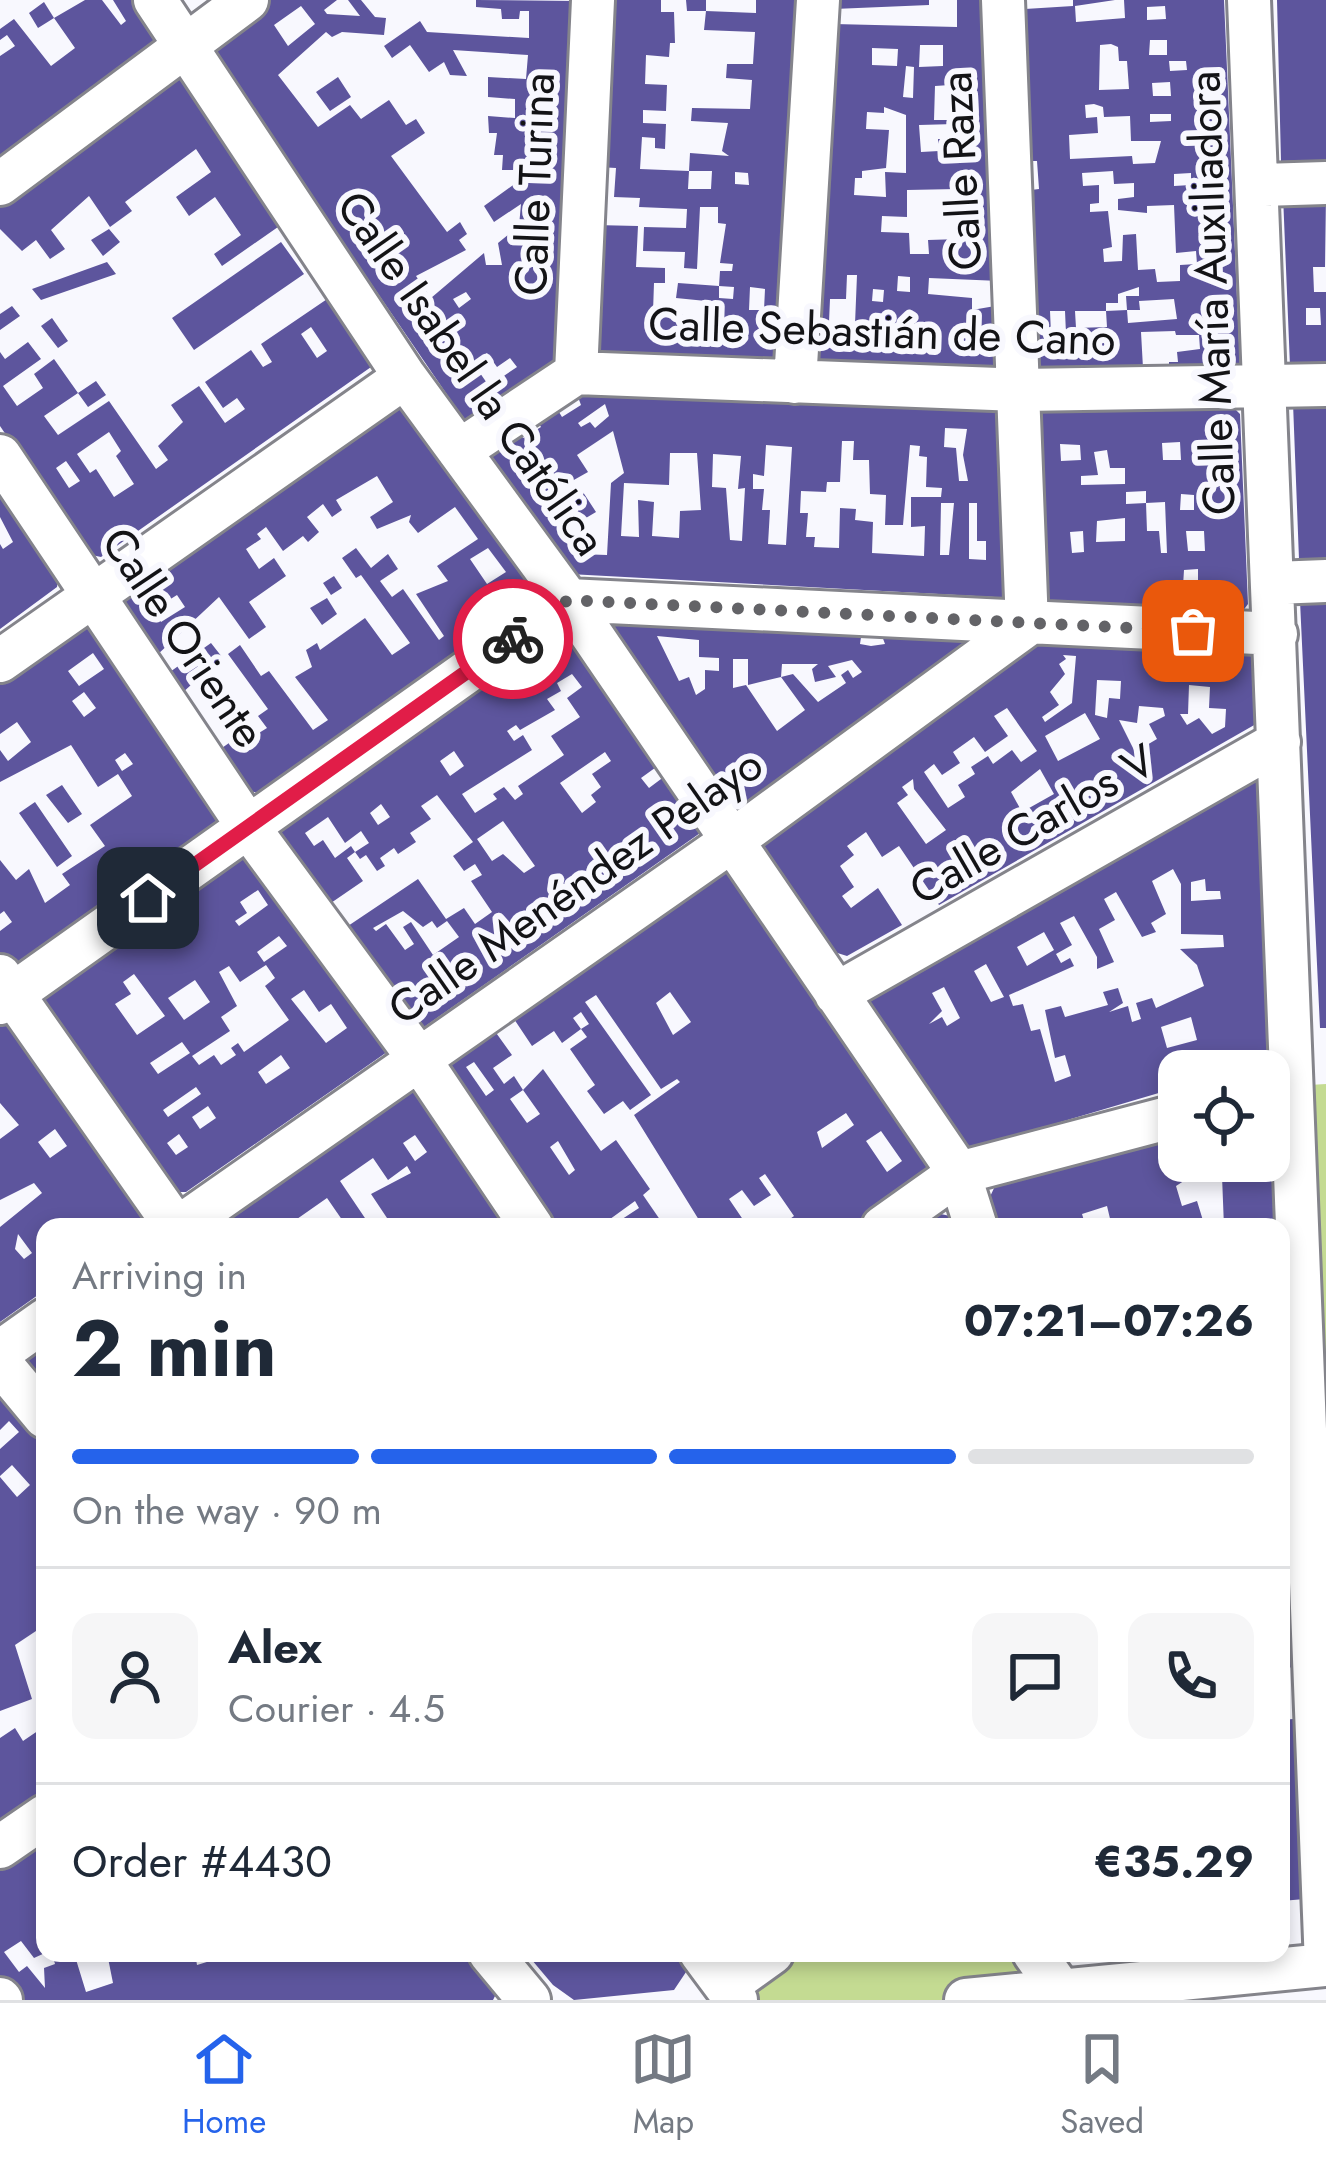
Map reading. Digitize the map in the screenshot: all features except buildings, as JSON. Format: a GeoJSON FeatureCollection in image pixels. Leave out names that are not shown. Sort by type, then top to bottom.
{"type":"FeatureCollection","features":[{"type":"Feature","properties":{"kind":"street","name":"Calle Isabel la Católica"},"geometry":{"type":"LineString","coordinates":[[155,0],[405,377],[568,600],[959,1173],[973,1218]]}},
{"type":"Feature","properties":{"kind":"street"},"geometry":{"type":"LineString","coordinates":[[0,184],[247,0]]}},
{"type":"Feature","properties":{"kind":"street","name":"Calle Turina"},"geometry":{"type":"LineString","coordinates":[[576,373],[592,0]]}},
{"type":"Feature","properties":{"kind":"street"},"geometry":{"type":"LineString","coordinates":[[795,382],[818,0]]}},
{"type":"Feature","properties":{"kind":"street","name":"Calle Raza"},"geometry":{"type":"LineString","coordinates":[[1004,0],[1028,625]]}},
{"type":"Feature","properties":{"kind":"street","name":"Calle María Auxiliadora"},"geometry":{"type":"LineString","coordinates":[[1249,0],[1296,1087],[1298,1692],[1326,1965]]}},
{"type":"Feature","properties":{"kind":"street"},"geometry":{"type":"LineString","coordinates":[[1258,185],[1326,183]]}},
{"type":"Feature","properties":{"kind":"street"},"geometry":{"type":"LineString","coordinates":[[459,451],[576,373]]}},
{"type":"Feature","properties":{"kind":"street","name":"Calle Sebastián de Cano"},"geometry":{"type":"LineString","coordinates":[[576,373],[1021,390],[1326,385]]}},
{"type":"Feature","properties":{"kind":"street"},"geometry":{"type":"LineString","coordinates":[[0,661],[405,377]]}},
{"type":"Feature","properties":{"kind":"street","name":"Calle Oriente"},"geometry":{"type":"LineString","coordinates":[[0,456],[249,828],[419,1059],[526,1218]]}},
{"type":"Feature","properties":{"kind":"street"},"geometry":{"type":"LineString","coordinates":[[1274,583],[1326,580]]}},
{"type":"Feature","properties":{"kind":"street"},"geometry":{"type":"LineString","coordinates":[[170,1218],[4,991],[249,828],[568,600],[1276,634]]}},
{"type":"Feature","properties":{"kind":"street","name":"Calle Menéndez Pelayo"},"geometry":{"type":"LineString","coordinates":[[190,1218],[733,840],[1028,625]]}},
{"type":"Feature","properties":{"kind":"street","name":"Calle Carlos V"},"geometry":{"type":"LineString","coordinates":[[836,994],[1279,742]]}},
{"type":"Feature","properties":{"kind":"street"},"geometry":{"type":"LineString","coordinates":[[896,1218],[959,1173],[1158,1121]]}},
{"type":"Feature","properties":{"kind":"street"},"geometry":{"type":"LineString","coordinates":[[0,1352],[36,1326]]}},
{"type":"Feature","properties":{"kind":"street"},"geometry":{"type":"LineString","coordinates":[[0,1363],[36,1406]]}},
{"type":"Feature","properties":{"kind":"street"},"geometry":{"type":"LineString","coordinates":[[0,1847],[36,1822]]}},
{"type":"Feature","properties":{"kind":"street"},"geometry":{"type":"LineString","coordinates":[[498,1962],[530,2000]]}},
{"type":"Feature","properties":{"kind":"street"},"geometry":{"type":"LineString","coordinates":[[720,1978],[753,1962]]}},
{"type":"Feature","properties":{"kind":"street"},"geometry":{"type":"LineString","coordinates":[[1041,1962],[1061,1990]]}},
{"type":"Feature","properties":{"kind":"street"},"geometry":{"type":"LineString","coordinates":[[966,2000],[1061,1990],[1226,1987],[1326,1965]]}},
{"type":"Feature","properties":{"kind":"green space"},"geometry":{"type":"Polygon","coordinates":[[[1326,1084],[1326,1965],[1292,1086],[1326,1084]]]}},
{"type":"Feature","properties":{"kind":"green space"},"geometry":{"type":"Polygon","coordinates":[[[765,1962],[1040,1962],[1061,1991],[966,2000],[736,2000],[765,1962]]]}},
{"type":"Feature","properties":{"kind":"way so far"},"geometry":{"type":"LineString","coordinates":[[513,639],[568,600],[1193,631]]}},
{"type":"Feature","properties":{"kind":"route"},"geometry":{"type":"LineString","coordinates":[[148,898],[513,639]]}}]}
